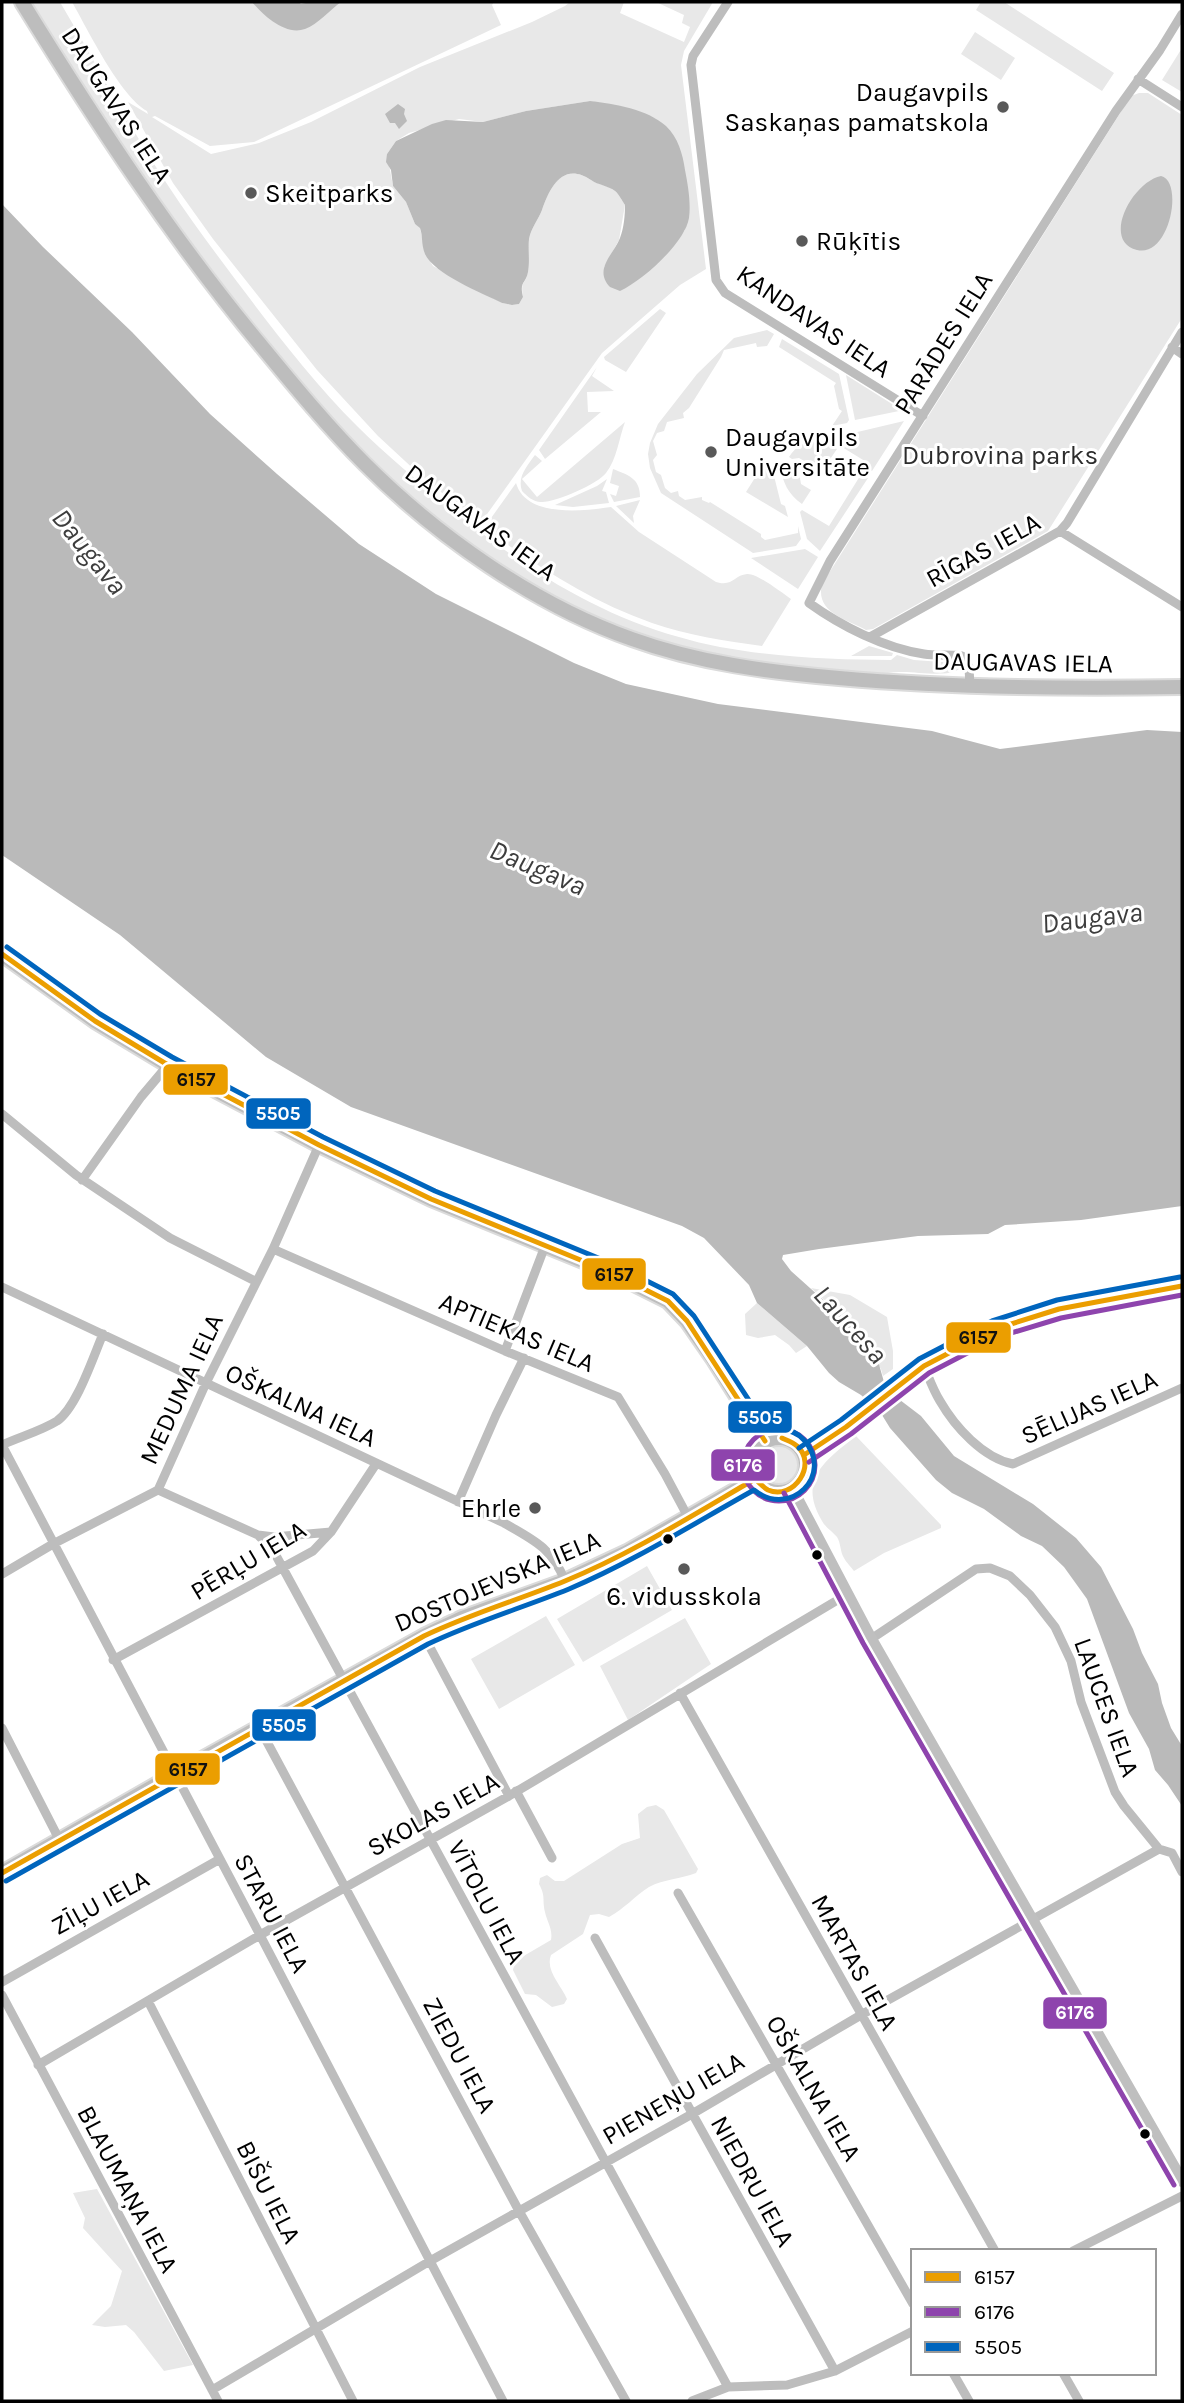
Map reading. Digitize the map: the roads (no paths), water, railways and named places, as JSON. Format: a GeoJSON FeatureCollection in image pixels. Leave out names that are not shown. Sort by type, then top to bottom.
{"type":"FeatureCollection","features":[{"type":"Feature","properties":{"kind":"main road","name":"DAUGAVAS IELA"},"geometry":{"type":"LineString","coordinates":[[22,2],[141,189],[239,319],[321,416],[366,465],[405,501],[512,580],[556,606],[633,640],[690,656],[796,674],[970,687],[1182,687]]}},
{"type":"Feature","properties":{"kind":"main road"},"geometry":{"type":"LineString","coordinates":[[2,954],[95,1021],[168,1065],[319,1145],[431,1199],[638,1284],[668,1301],[687,1321],[765,1441]]}},
{"type":"Feature","properties":{"kind":"main road"},"geometry":{"type":"LineString","coordinates":[[804,1455],[924,1366],[961,1345],[1018,1321],[1059,1309],[1182,1286]]}},
{"type":"Feature","properties":{"kind":"main road"},"geometry":{"type":"LineString","coordinates":[[774,1438],[792,1441],[804,1455],[806,1471],[792,1489],[784,1492],[768,1490],[755,1479],[752,1471],[753,1454],[765,1441],[774,1438]]}},
{"type":"Feature","properties":{"kind":"main road","name":"DOSTOJEVSKA IELA"},"geometry":{"type":"LineString","coordinates":[[2,1873],[175,1773],[424,1636],[462,1618],[565,1581],[627,1552],[755,1479]]}},
{"type":"Feature","properties":{"kind":"street","name":"KANDAVAS IELA"},"geometry":{"type":"LineString","coordinates":[[728,2],[693,56],[690,72],[716,280],[725,293],[923,416]]}},
{"type":"Feature","properties":{"kind":"street","name":"PARĀDES IELA"},"geometry":{"type":"LineString","coordinates":[[970,687],[969,667],[962,656],[925,655],[908,651],[870,637],[809,603],[830,561],[1182,13]]}},
{"type":"Feature","properties":{"kind":"street"},"geometry":{"type":"LineString","coordinates":[[1138,79],[1182,107]]}},
{"type":"Feature","properties":{"kind":"street","name":"RĪGAS IELA"},"geometry":{"type":"LineString","coordinates":[[870,637],[1060,531],[1068,523],[1182,332]]}},
{"type":"Feature","properties":{"kind":"street"},"geometry":{"type":"LineString","coordinates":[[1172,347],[1182,354]]}},
{"type":"Feature","properties":{"kind":"street"},"geometry":{"type":"LineString","coordinates":[[1060,531],[1182,607]]}},
{"type":"Feature","properties":{"kind":"street"},"geometry":{"type":"LineString","coordinates":[[82,1180],[141,1097],[168,1065]]}},
{"type":"Feature","properties":{"kind":"street"},"geometry":{"type":"LineString","coordinates":[[2,1114],[82,1180],[170,1238],[255,1281]]}},
{"type":"Feature","properties":{"kind":"street","name":"MEDUMA IELA"},"geometry":{"type":"LineString","coordinates":[[2,1574],[53,1544],[159,1490],[205,1383],[272,1249],[319,1145]]}},
{"type":"Feature","properties":{"kind":"street"},"geometry":{"type":"LineString","coordinates":[[505,1352],[545,1245]]}},
{"type":"Feature","properties":{"kind":"street","name":"APTIEKAS IELA"},"geometry":{"type":"LineString","coordinates":[[272,1249],[505,1352],[618,1396],[688,1517]]}},
{"type":"Feature","properties":{"kind":"street","name":"OŠKALNA IELA"},"geometry":{"type":"LineString","coordinates":[[2,1287],[533,1539],[553,1556],[565,1581]]}},
{"type":"Feature","properties":{"kind":"street"},"geometry":{"type":"LineString","coordinates":[[2,1445],[58,1420],[73,1400],[103,1334]]}},
{"type":"Feature","properties":{"kind":"street"},"geometry":{"type":"LineString","coordinates":[[458,1502],[524,1358]]}},
{"type":"Feature","properties":{"kind":"street","name":"SĒLIJAS IELA"},"geometry":{"type":"LineString","coordinates":[[924,1366],[939,1400],[960,1427],[993,1457],[1013,1464],[1182,1388]]}},
{"type":"Feature","properties":{"kind":"street","name":"STARU IELA"},"geometry":{"type":"LineString","coordinates":[[2,1445],[503,2401]]}},
{"type":"Feature","properties":{"kind":"street","name":"PĒRĻU IELA"},"geometry":{"type":"LineString","coordinates":[[113,1660],[313,1551],[331,1532],[376,1464]]}},
{"type":"Feature","properties":{"kind":"street"},"geometry":{"type":"LineString","coordinates":[[792,1489],[846,1595],[1182,2180]]}},
{"type":"Feature","properties":{"kind":"street","name":"VĪTOLU IELA"},"geometry":{"type":"LineString","coordinates":[[159,1490],[258,1535],[273,1550],[603,2162],[728,2387]]}},
{"type":"Feature","properties":{"kind":"street"},"geometry":{"type":"LineString","coordinates":[[258,1535],[274,1538],[331,1532]]}},
{"type":"Feature","properties":{"kind":"street","name":"LAUCES IELA"},"geometry":{"type":"LineString","coordinates":[[871,1639],[976,1569],[984,1567],[1010,1576],[1030,1595],[1055,1627],[1071,1661],[1081,1702],[1115,1792],[1159,1849],[1172,1853],[1182,1872]]}},
{"type":"Feature","properties":{"kind":"street","name":"SKOLAS IELA"},"geometry":{"type":"LineString","coordinates":[[38,2065],[260,1935],[512,1793],[846,1595]]}},
{"type":"Feature","properties":{"kind":"street"},"geometry":{"type":"LineString","coordinates":[[424,1636],[512,1793],[552,1858]]}},
{"type":"Feature","properties":{"kind":"street","name":"MARTAS IELA"},"geometry":{"type":"LineString","coordinates":[[680,1693],[994,2249]]}},
{"type":"Feature","properties":{"kind":"street","name":"ZIEDU IELA"},"geometry":{"type":"LineString","coordinates":[[259,1727],[519,2211],[626,2401]]}},
{"type":"Feature","properties":{"kind":"street"},"geometry":{"type":"LineString","coordinates":[[2,1728],[60,1841]]}},
{"type":"Feature","properties":{"kind":"street","name":"PIENEŅU IELA"},"geometry":{"type":"LineString","coordinates":[[212,2390],[430,2261],[692,2114],[776,2063],[1159,1849]]}},
{"type":"Feature","properties":{"kind":"street","name":"ZĪĻU IELA"},"geometry":{"type":"LineString","coordinates":[[2,1982],[220,1859]]}},
{"type":"Feature","properties":{"kind":"street","name":"OŠKALNA IELA"},"geometry":{"type":"LineString","coordinates":[[678,1893],[911,2300]]}},
{"type":"Feature","properties":{"kind":"street","name":"NIEDRU IELA"},"geometry":{"type":"LineString","coordinates":[[595,1938],[835,2371]]}},
{"type":"Feature","properties":{"kind":"street","name":"BLAUMAŅA IELA"},"geometry":{"type":"LineString","coordinates":[[2,1995],[218,2401]]}},
{"type":"Feature","properties":{"kind":"street","name":"BIŠU IELA"},"geometry":{"type":"LineString","coordinates":[[148,2001],[353,2401]]}},
{"type":"Feature","properties":{"kind":"street"},"geometry":{"type":"LineString","coordinates":[[1077,2249],[1182,2196]]}},
{"type":"Feature","properties":{"kind":"street"},"geometry":{"type":"LineString","coordinates":[[692,2401],[728,2387],[787,2385],[835,2371],[911,2332]]}},
{"type":"Feature","properties":{"kind":"street"},"geometry":{"type":"LineString","coordinates":[[954,2375],[969,2401]]}},
{"type":"Feature","properties":{"kind":"street"},"geometry":{"type":"LineString","coordinates":[[1064,2375],[1079,2401]]}},
{"type":"Feature","properties":{"kind":"water"},"geometry":{"type":"Polygon","coordinates":[[[252,2],[341,2],[305,29],[290,30],[275,23],[252,2]]]}},
{"type":"Feature","properties":{"kind":"water"},"geometry":{"type":"Polygon","coordinates":[[[590,101],[650,115],[666,126],[677,141],[687,182],[689,218],[680,239],[671,249],[629,286],[620,291],[610,287],[605,280],[604,268],[621,234],[625,205],[613,189],[573,173],[565,175],[554,185],[531,231],[528,272],[522,285],[523,297],[519,304],[502,303],[438,269],[425,254],[420,228],[415,224],[406,202],[393,186],[391,170],[386,162],[387,154],[396,141],[446,120],[483,122],[526,111],[590,101]]]}},
{"type":"Feature","properties":{"kind":"water"},"geometry":{"type":"Polygon","coordinates":[[[398,104],[405,109],[407,121],[399,129],[395,123],[390,123],[385,114],[398,104]]]}},
{"type":"Feature","properties":{"kind":"water"},"geometry":{"type":"Polygon","coordinates":[[[1161,176],[1168,181],[1172,191],[1170,218],[1158,243],[1148,249],[1137,250],[1127,244],[1121,235],[1121,224],[1131,200],[1140,189],[1161,176]]]}},
{"type":"Feature","properties":{"kind":"water","name":"Daugava"},"geometry":{"type":"Polygon","coordinates":[[[2,204],[132,332],[210,414],[359,544],[436,594],[574,663],[626,684],[718,704],[932,731],[1000,749],[1147,730],[1182,732],[1182,1206],[1081,1220],[1005,1225],[988,1234],[918,1236],[819,1249],[783,1255],[782,1259],[791,1271],[858,1331],[878,1361],[884,1382],[900,1400],[921,1416],[954,1456],[1033,1504],[1076,1538],[1101,1567],[1158,1684],[1171,1728],[1182,1746],[1182,1806],[1155,1770],[1149,1749],[1129,1713],[1087,1599],[1064,1567],[1042,1546],[1021,1536],[984,1509],[952,1493],[936,1480],[890,1428],[882,1415],[861,1395],[839,1382],[807,1346],[757,1303],[749,1285],[704,1238],[682,1226],[351,1107],[266,1057],[120,935],[2,855],[2,204]]]}},
{"type":"Feature","properties":{"kind":"place","name":"Daugavpils Saskaņas pamatskola"},"geometry":{"type":"Point","coordinates":[1003,107]}},
{"type":"Feature","properties":{"kind":"place","name":"Skeitparks"},"geometry":{"type":"Point","coordinates":[251,193]}},
{"type":"Feature","properties":{"kind":"place","name":"Rūķītis"},"geometry":{"type":"Point","coordinates":[802,241]}},
{"type":"Feature","properties":{"kind":"place","name":"Daugavpils Universitāte"},"geometry":{"type":"Point","coordinates":[711,452]}},
{"type":"Feature","properties":{"kind":"place","name":"Ehrle"},"geometry":{"type":"Point","coordinates":[535,1508]}},
{"type":"Feature","properties":{"kind":"place","name":"6. vidusskola"},"geometry":{"type":"Point","coordinates":[684,1569]}},
{"type":"Feature","properties":{"kind":"park label","name":"Dubrovina parks"},"geometry":{"type":"Point","coordinates":[1000,455]}},
{"type":"Feature","properties":{"kind":"water label","name":"Laucesa"},"geometry":{"type":"Point","coordinates":[851,1324]}}]}
